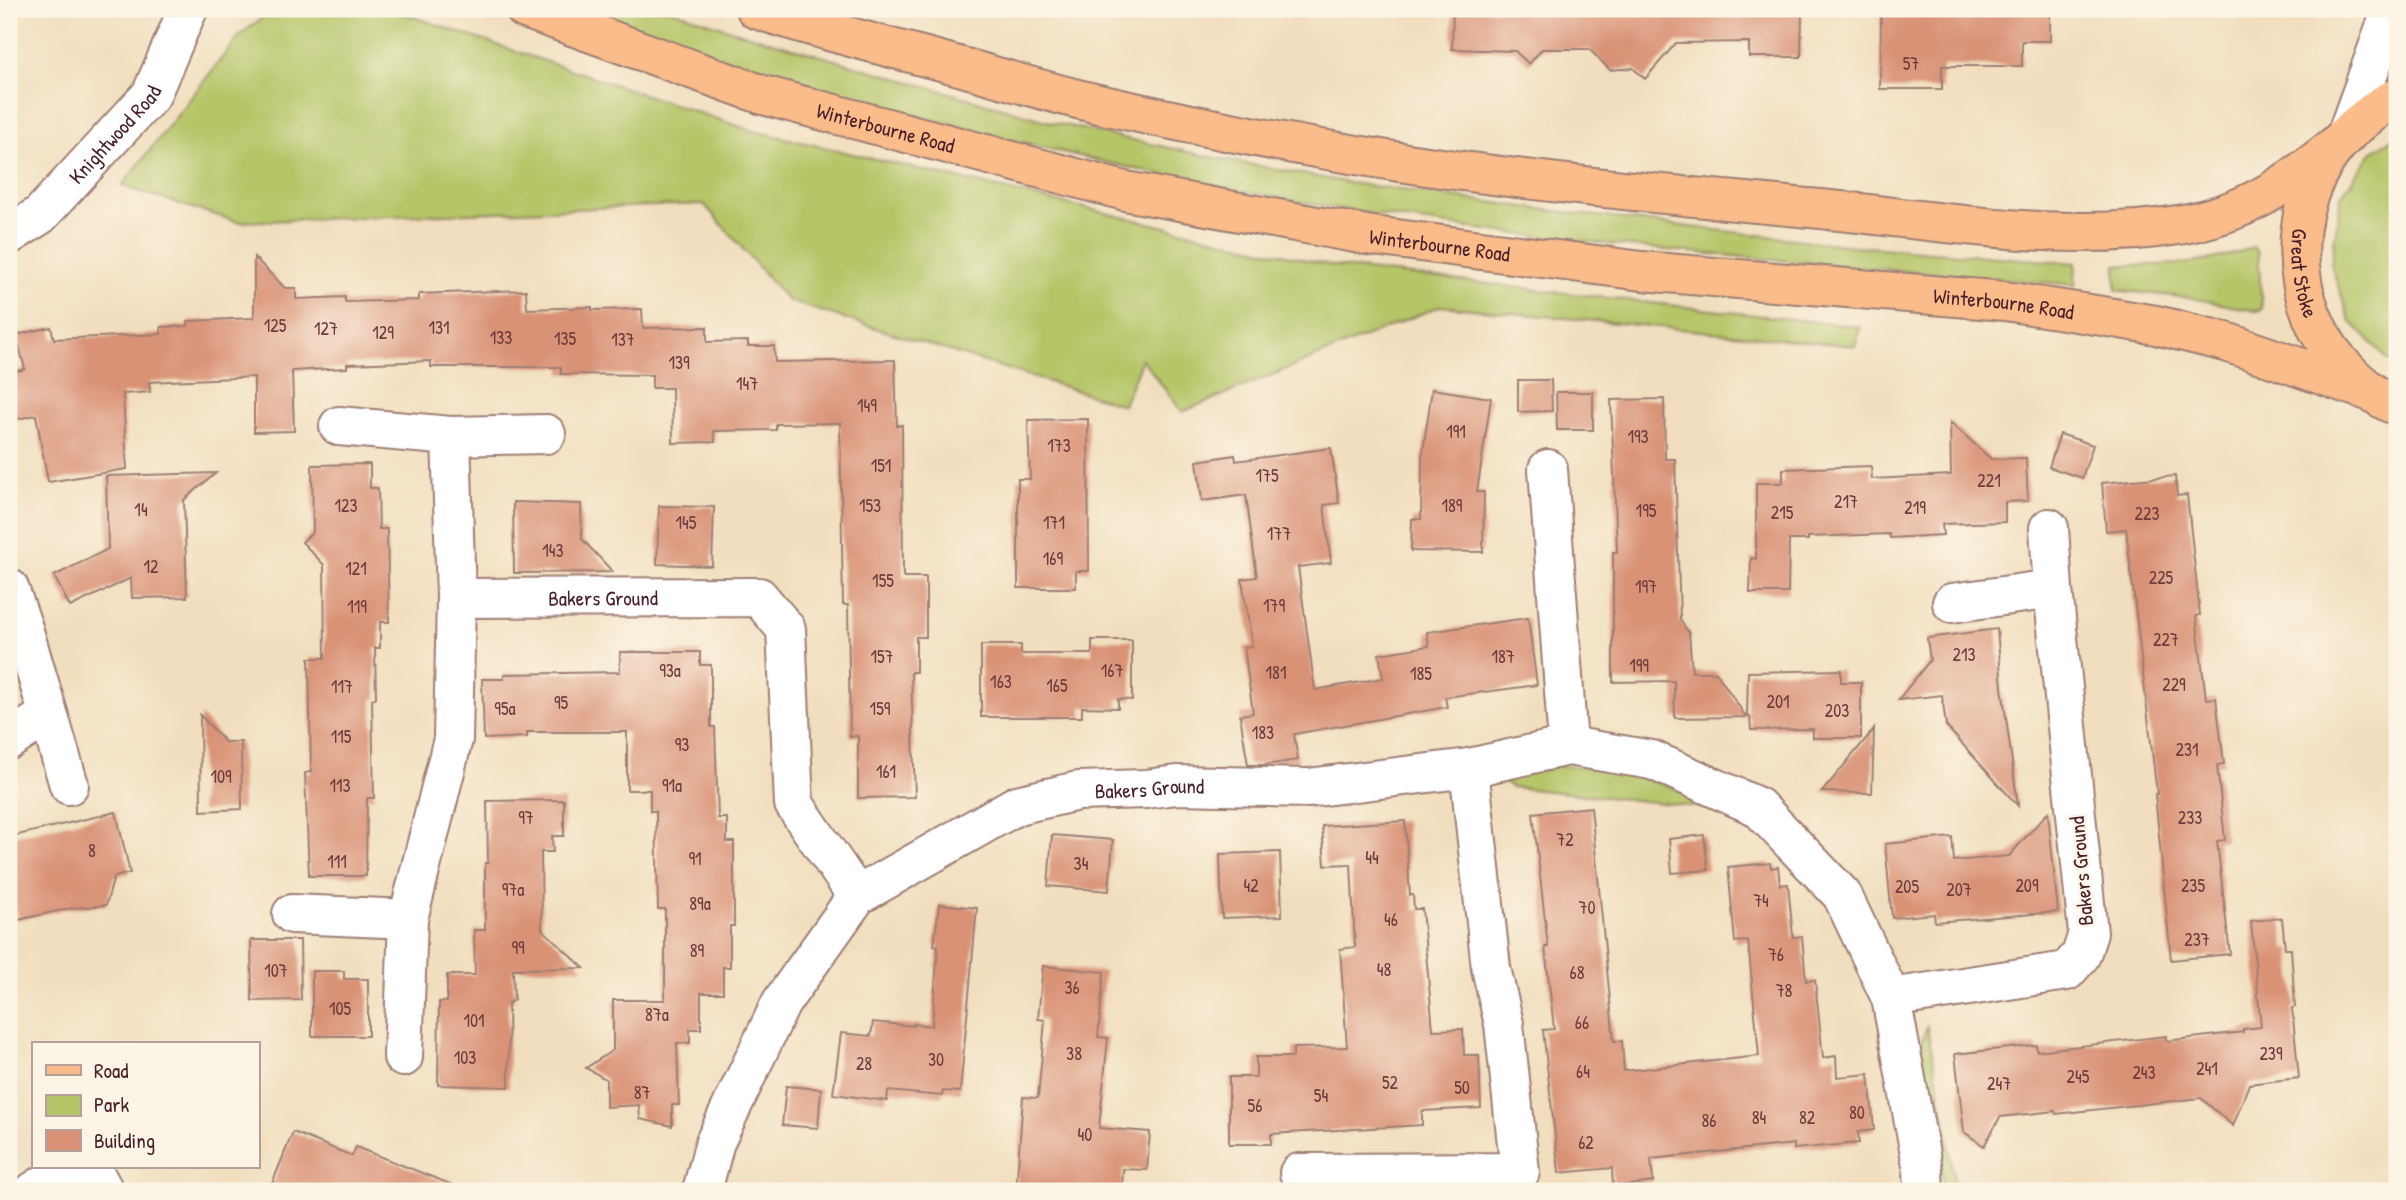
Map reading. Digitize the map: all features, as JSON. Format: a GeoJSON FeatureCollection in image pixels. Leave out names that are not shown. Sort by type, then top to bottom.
{"type":"FeatureCollection","features":[{"type":"Feature","properties":{"kind":"main road","name":"Winterbourne Road"},"geometry":{"type":"LineString","coordinates":[[525,9],[763,95],[1125,191],[1366,235],[1642,271],[2005,301],[2096,315],[2226,342],[2387,405]]}},
{"type":"Feature","properties":{"kind":"main road"},"geometry":{"type":"LineString","coordinates":[[757,9],[1091,102],[1366,157],[1651,194],[1982,225],[2101,232],[2135,231],[2226,214],[2256,201],[2295,178],[2341,139]]}},
{"type":"Feature","properties":{"kind":"main road","name":"Great Stoke"},"geometry":{"type":"LineString","coordinates":[[2387,405],[2337,360],[2313,321],[2300,276],[2300,229],[2312,184],[2341,139],[2387,102],[2397,98]]}},
{"type":"Feature","properties":{"kind":"street","name":"Knightwood Road"},"geometry":{"type":"LineString","coordinates":[[9,235],[40,215],[151,95],[188,9]]}},
{"type":"Feature","properties":{"kind":"street"},"geometry":{"type":"LineString","coordinates":[[2341,139],[2392,9]]}},
{"type":"Feature","properties":{"kind":"street"},"geometry":{"type":"LineString","coordinates":[[339,426],[451,436],[546,434]]}},
{"type":"Feature","properties":{"kind":"street"},"geometry":{"type":"LineString","coordinates":[[403,1057],[408,919],[453,739],[456,598],[451,436]]}},
{"type":"Feature","properties":{"kind":"street"},"geometry":{"type":"LineString","coordinates":[[1548,469],[1568,746]]}},
{"type":"Feature","properties":{"kind":"street","name":"Bakers Ground"},"geometry":{"type":"LineString","coordinates":[[1891,998],[2067,971],[2081,955],[2088,933],[2049,528]]}},
{"type":"Feature","properties":{"kind":"street"},"geometry":{"type":"LineString","coordinates":[[9,588],[69,785]]}},
{"type":"Feature","properties":{"kind":"street"},"geometry":{"type":"LineString","coordinates":[[1952,603],[2053,589]]}},
{"type":"Feature","properties":{"kind":"street","name":"Bakers Ground"},"geometry":{"type":"LineString","coordinates":[[456,598],[759,597],[786,629],[794,804],[857,896]]}},
{"type":"Feature","properties":{"kind":"street"},"geometry":{"type":"LineString","coordinates":[[9,740],[48,715]]}},
{"type":"Feature","properties":{"kind":"street","name":"Bakers Ground"},"geometry":{"type":"LineString","coordinates":[[702,1191],[715,1142],[781,1003],[857,896],[1017,805],[1078,791],[1146,789],[1177,785],[1308,788],[1469,768],[1568,746],[1652,760],[1758,807],[1842,895],[1891,998],[1923,1170],[1924,1191]]}},
{"type":"Feature","properties":{"kind":"street"},"geometry":{"type":"LineString","coordinates":[[1299,1172],[1521,1172],[1504,1024],[1492,968],[1469,768]]}},
{"type":"Feature","properties":{"kind":"street"},"geometry":{"type":"LineString","coordinates":[[292,914],[408,919]]}},
{"type":"Feature","properties":{"kind":"street"},"geometry":{"type":"LineString","coordinates":[[34,1191],[70,1168]]}},
{"type":"Feature","properties":{"kind":"street"},"geometry":{"type":"LineString","coordinates":[[92,1168],[104,1191]]}},
{"type":"Feature","properties":{"kind":"green space"},"geometry":{"type":"Polygon","coordinates":[[[274,9],[390,9],[750,130],[1333,266],[1860,327],[1855,346],[1440,306],[1182,412],[1142,359],[1123,405],[788,301],[704,204],[238,222],[122,186],[240,35],[274,9]]]}},
{"type":"Feature","properties":{"kind":"green space"},"geometry":{"type":"Polygon","coordinates":[[[586,9],[669,9],[731,30],[1050,122],[1211,157],[1350,183],[1546,210],[1853,246],[2076,263],[2075,285],[1575,241],[1376,215],[1278,198],[1073,155],[938,120],[718,57],[586,9]]]}},
{"type":"Feature","properties":{"kind":"green space"},"geometry":{"type":"Polygon","coordinates":[[[2397,136],[2397,363],[2388,360],[2350,321],[2331,264],[2341,196],[2374,150],[2397,136]]]}},
{"type":"Feature","properties":{"kind":"green space"},"geometry":{"type":"Polygon","coordinates":[[[2253,247],[2258,252],[2262,309],[2256,311],[2192,298],[2116,290],[2116,265],[2203,261],[2253,247]]]}},
{"type":"Feature","properties":{"kind":"green space"},"geometry":{"type":"Polygon","coordinates":[[[1557,766],[1601,768],[1628,773],[1707,802],[1700,807],[1511,787],[1503,780],[1557,766]]]}},
{"type":"Feature","properties":{"kind":"green space"},"geometry":{"type":"Polygon","coordinates":[[[1927,1026],[1947,1131],[1955,1191],[1944,1191],[1920,1046],[1927,1026]]]}},
{"type":"Feature","properties":{"kind":"building"},"geometry":{"type":"Polygon","coordinates":[[[1453,9],[1802,9],[1801,57],[1749,57],[1749,42],[1676,43],[1645,79],[1633,68],[1610,70],[1589,49],[1542,49],[1529,64],[1515,51],[1452,49],[1453,9]]]}},
{"type":"Feature","properties":{"kind":"building"},"geometry":{"type":"Polygon","coordinates":[[[1881,9],[2050,9],[2050,41],[2022,41],[2022,66],[1942,66],[1942,89],[1880,89],[1881,9]]]}},
{"type":"Feature","properties":{"kind":"building"},"geometry":{"type":"Polygon","coordinates":[[[254,257],[285,288],[296,288],[296,299],[345,297],[345,302],[419,300],[419,294],[526,290],[527,309],[642,309],[643,328],[707,327],[707,342],[748,341],[748,346],[774,346],[775,362],[895,360],[897,426],[902,425],[903,577],[926,577],[926,637],[916,637],[916,672],[911,672],[915,797],[858,798],[858,736],[850,737],[848,605],[843,605],[840,423],[776,424],[776,430],[714,431],[715,442],[673,443],[672,388],[652,388],[652,375],[561,374],[561,367],[431,367],[431,361],[347,364],[347,368],[292,371],[294,431],[254,432],[254,377],[149,382],[150,392],[123,394],[127,469],[48,482],[36,415],[9,421],[9,373],[25,369],[16,335],[51,327],[54,339],[161,334],[161,327],[188,326],[188,321],[254,318],[254,257]]]}},
{"type":"Feature","properties":{"kind":"building"},"geometry":{"type":"Polygon","coordinates":[[[1518,380],[1551,380],[1552,411],[1518,412],[1518,380]]]}},
{"type":"Feature","properties":{"kind":"building"},"geometry":{"type":"Polygon","coordinates":[[[1432,389],[1491,398],[1477,492],[1484,492],[1483,552],[1411,551],[1412,519],[1421,519],[1422,458],[1432,389]]]}},
{"type":"Feature","properties":{"kind":"building"},"geometry":{"type":"Polygon","coordinates":[[[1556,392],[1593,392],[1593,430],[1557,430],[1556,392]]]}},
{"type":"Feature","properties":{"kind":"building"},"geometry":{"type":"Polygon","coordinates":[[[1664,399],[1665,459],[1675,459],[1680,620],[1689,633],[1692,672],[1716,672],[1746,717],[1675,718],[1674,681],[1613,682],[1613,552],[1617,552],[1611,400],[1664,399]]]}},
{"type":"Feature","properties":{"kind":"building"},"geometry":{"type":"Polygon","coordinates":[[[1088,419],[1089,571],[1076,571],[1076,588],[1018,588],[1018,479],[1030,479],[1028,420],[1088,419]]]}},
{"type":"Feature","properties":{"kind":"building"},"geometry":{"type":"Polygon","coordinates":[[[1950,422],[1991,459],[2026,458],[2028,501],[2005,502],[2005,522],[1942,524],[1943,535],[1890,538],[1889,534],[1789,540],[1788,593],[1750,593],[1751,558],[1756,559],[1756,483],[1783,483],[1783,469],[1871,466],[1872,479],[1951,475],[1950,422]]]}},
{"type":"Feature","properties":{"kind":"building"},"geometry":{"type":"Polygon","coordinates":[[[2060,434],[2093,445],[2082,478],[2049,467],[2060,434]]]}},
{"type":"Feature","properties":{"kind":"building"},"geometry":{"type":"Polygon","coordinates":[[[1331,448],[1339,503],[1324,505],[1331,563],[1298,567],[1315,690],[1383,678],[1379,654],[1429,646],[1427,632],[1528,618],[1537,685],[1445,697],[1447,707],[1294,734],[1298,760],[1248,765],[1240,715],[1253,713],[1244,647],[1252,646],[1242,579],[1257,577],[1246,495],[1202,501],[1197,461],[1235,455],[1236,461],[1331,448]]]}},
{"type":"Feature","properties":{"kind":"building"},"geometry":{"type":"Polygon","coordinates":[[[370,464],[370,488],[378,488],[379,529],[387,529],[389,622],[380,622],[380,648],[375,648],[376,698],[372,699],[374,798],[367,798],[366,876],[309,876],[305,773],[311,772],[309,658],[325,658],[324,565],[302,542],[313,532],[312,465],[370,464]]]}},
{"type":"Feature","properties":{"kind":"building"},"geometry":{"type":"Polygon","coordinates":[[[216,473],[184,500],[187,597],[132,598],[131,578],[70,607],[54,576],[108,549],[106,476],[216,473]]]}},
{"type":"Feature","properties":{"kind":"building"},"geometry":{"type":"Polygon","coordinates":[[[2175,476],[2177,496],[2187,495],[2200,615],[2196,616],[2206,699],[2216,698],[2224,764],[2217,765],[2225,840],[2217,841],[2230,954],[2171,960],[2157,794],[2126,529],[2106,531],[2102,483],[2175,476]]]}},
{"type":"Feature","properties":{"kind":"building"},"geometry":{"type":"Polygon","coordinates":[[[513,502],[581,504],[582,539],[613,572],[514,573],[513,502]]]}},
{"type":"Feature","properties":{"kind":"building"},"geometry":{"type":"Polygon","coordinates":[[[659,506],[714,507],[712,566],[657,564],[659,506]]]}},
{"type":"Feature","properties":{"kind":"building"},"geometry":{"type":"Polygon","coordinates":[[[1997,629],[2018,806],[1946,726],[1942,695],[1898,700],[1930,660],[1927,638],[1997,629]]]}},
{"type":"Feature","properties":{"kind":"building"},"geometry":{"type":"Polygon","coordinates":[[[1092,640],[1132,640],[1132,700],[1118,699],[1118,708],[1082,707],[1082,717],[981,717],[981,645],[1021,645],[1021,654],[1092,654],[1092,640]]]}},
{"type":"Feature","properties":{"kind":"building"},"geometry":{"type":"Polygon","coordinates":[[[620,652],[700,652],[700,665],[711,665],[711,727],[715,727],[718,818],[727,818],[727,842],[734,842],[734,926],[730,926],[730,967],[723,967],[723,993],[701,993],[701,1029],[690,1029],[690,1043],[677,1043],[679,1105],[672,1105],[672,1126],[640,1119],[639,1105],[606,1107],[606,1079],[586,1068],[613,1050],[613,1000],[665,1000],[665,909],[658,909],[656,811],[650,811],[650,790],[627,790],[627,732],[527,732],[527,737],[484,739],[482,679],[504,679],[504,674],[620,672],[620,652]]]}},
{"type":"Feature","properties":{"kind":"building"},"geometry":{"type":"Polygon","coordinates":[[[1841,670],[1841,682],[1861,682],[1861,738],[1813,738],[1813,729],[1751,730],[1750,717],[1747,717],[1748,672],[1841,670]]]}},
{"type":"Feature","properties":{"kind":"building"},"geometry":{"type":"Polygon","coordinates":[[[200,715],[225,742],[241,742],[242,809],[201,811],[200,715]]]}},
{"type":"Feature","properties":{"kind":"building"},"geometry":{"type":"Polygon","coordinates":[[[1874,729],[1872,793],[1822,792],[1874,729]]]}},
{"type":"Feature","properties":{"kind":"building"},"geometry":{"type":"Polygon","coordinates":[[[564,800],[564,836],[552,836],[553,852],[541,852],[542,929],[584,968],[513,969],[514,1000],[508,1003],[509,1087],[438,1085],[439,1002],[447,1002],[447,975],[475,975],[474,930],[485,930],[487,801],[564,800]]]}},
{"type":"Feature","properties":{"kind":"building"},"geometry":{"type":"Polygon","coordinates":[[[1591,807],[1614,1041],[1622,1041],[1624,1071],[1759,1056],[1748,941],[1735,942],[1728,867],[1770,863],[1771,868],[1778,867],[1780,885],[1788,884],[1793,937],[1802,936],[1806,981],[1815,980],[1823,1058],[1836,1056],[1837,1077],[1869,1074],[1874,1130],[1858,1132],[1859,1143],[1794,1149],[1794,1144],[1651,1159],[1653,1182],[1613,1187],[1612,1168],[1559,1173],[1543,1030],[1554,1029],[1533,813],[1591,807]]]}},
{"type":"Feature","properties":{"kind":"building"},"geometry":{"type":"Polygon","coordinates":[[[116,812],[130,873],[114,877],[106,905],[66,909],[18,920],[14,899],[9,900],[9,837],[116,812]]]}},
{"type":"Feature","properties":{"kind":"building"},"geometry":{"type":"Polygon","coordinates":[[[2048,812],[2058,912],[1935,922],[1934,914],[1892,918],[1885,844],[1952,837],[1954,861],[2009,856],[2048,812]]]}},
{"type":"Feature","properties":{"kind":"building"},"geometry":{"type":"Polygon","coordinates":[[[1405,821],[1410,895],[1413,895],[1414,909],[1422,909],[1433,1030],[1463,1029],[1464,1055],[1479,1055],[1481,1108],[1422,1111],[1422,1125],[1271,1134],[1271,1144],[1229,1144],[1229,1077],[1256,1077],[1256,1057],[1293,1057],[1293,1048],[1347,1047],[1340,949],[1355,947],[1351,864],[1325,865],[1322,826],[1405,821]]]}},
{"type":"Feature","properties":{"kind":"building"},"geometry":{"type":"Polygon","coordinates":[[[1052,835],[1113,840],[1109,891],[1048,886],[1052,835]]]}},
{"type":"Feature","properties":{"kind":"building"},"geometry":{"type":"Polygon","coordinates":[[[1704,835],[1708,870],[1672,873],[1669,839],[1704,835]]]}},
{"type":"Feature","properties":{"kind":"building"},"geometry":{"type":"Polygon","coordinates":[[[1280,852],[1282,916],[1222,918],[1220,854],[1280,852]]]}},
{"type":"Feature","properties":{"kind":"building"},"geometry":{"type":"Polygon","coordinates":[[[939,904],[977,908],[960,1092],[943,1091],[942,1096],[888,1091],[887,1101],[833,1094],[841,1033],[871,1036],[873,1022],[932,1026],[938,946],[934,945],[939,904]]]}},
{"type":"Feature","properties":{"kind":"building"},"geometry":{"type":"Polygon","coordinates":[[[2282,918],[2285,949],[2291,949],[2295,1007],[2292,1008],[2299,1078],[2249,1084],[2233,1126],[2201,1098],[2056,1114],[2055,1111],[2000,1117],[1984,1146],[1964,1132],[1955,1054],[2036,1045],[2037,1051],[2166,1036],[2166,1041],[2243,1032],[2243,1029],[2261,1027],[2251,921],[2282,918]]]}},
{"type":"Feature","properties":{"kind":"building"},"geometry":{"type":"Polygon","coordinates":[[[251,940],[300,940],[301,1000],[252,1001],[251,940]]]}},
{"type":"Feature","properties":{"kind":"building"},"geometry":{"type":"Polygon","coordinates":[[[1043,966],[1104,972],[1098,1037],[1108,1038],[1099,1128],[1150,1132],[1147,1170],[1123,1169],[1122,1191],[1016,1191],[1023,1097],[1038,1098],[1045,1020],[1038,1019],[1043,966]]]}},
{"type":"Feature","properties":{"kind":"building"},"geometry":{"type":"Polygon","coordinates":[[[312,971],[344,971],[344,979],[368,979],[368,1036],[312,1036],[312,971]]]}},
{"type":"Feature","properties":{"kind":"building"},"geometry":{"type":"Polygon","coordinates":[[[786,1086],[821,1089],[818,1128],[782,1125],[786,1086]]]}},
{"type":"Feature","properties":{"kind":"building"},"geometry":{"type":"Polygon","coordinates":[[[293,1132],[352,1156],[356,1147],[463,1189],[269,1191],[293,1132]]]}}]}
